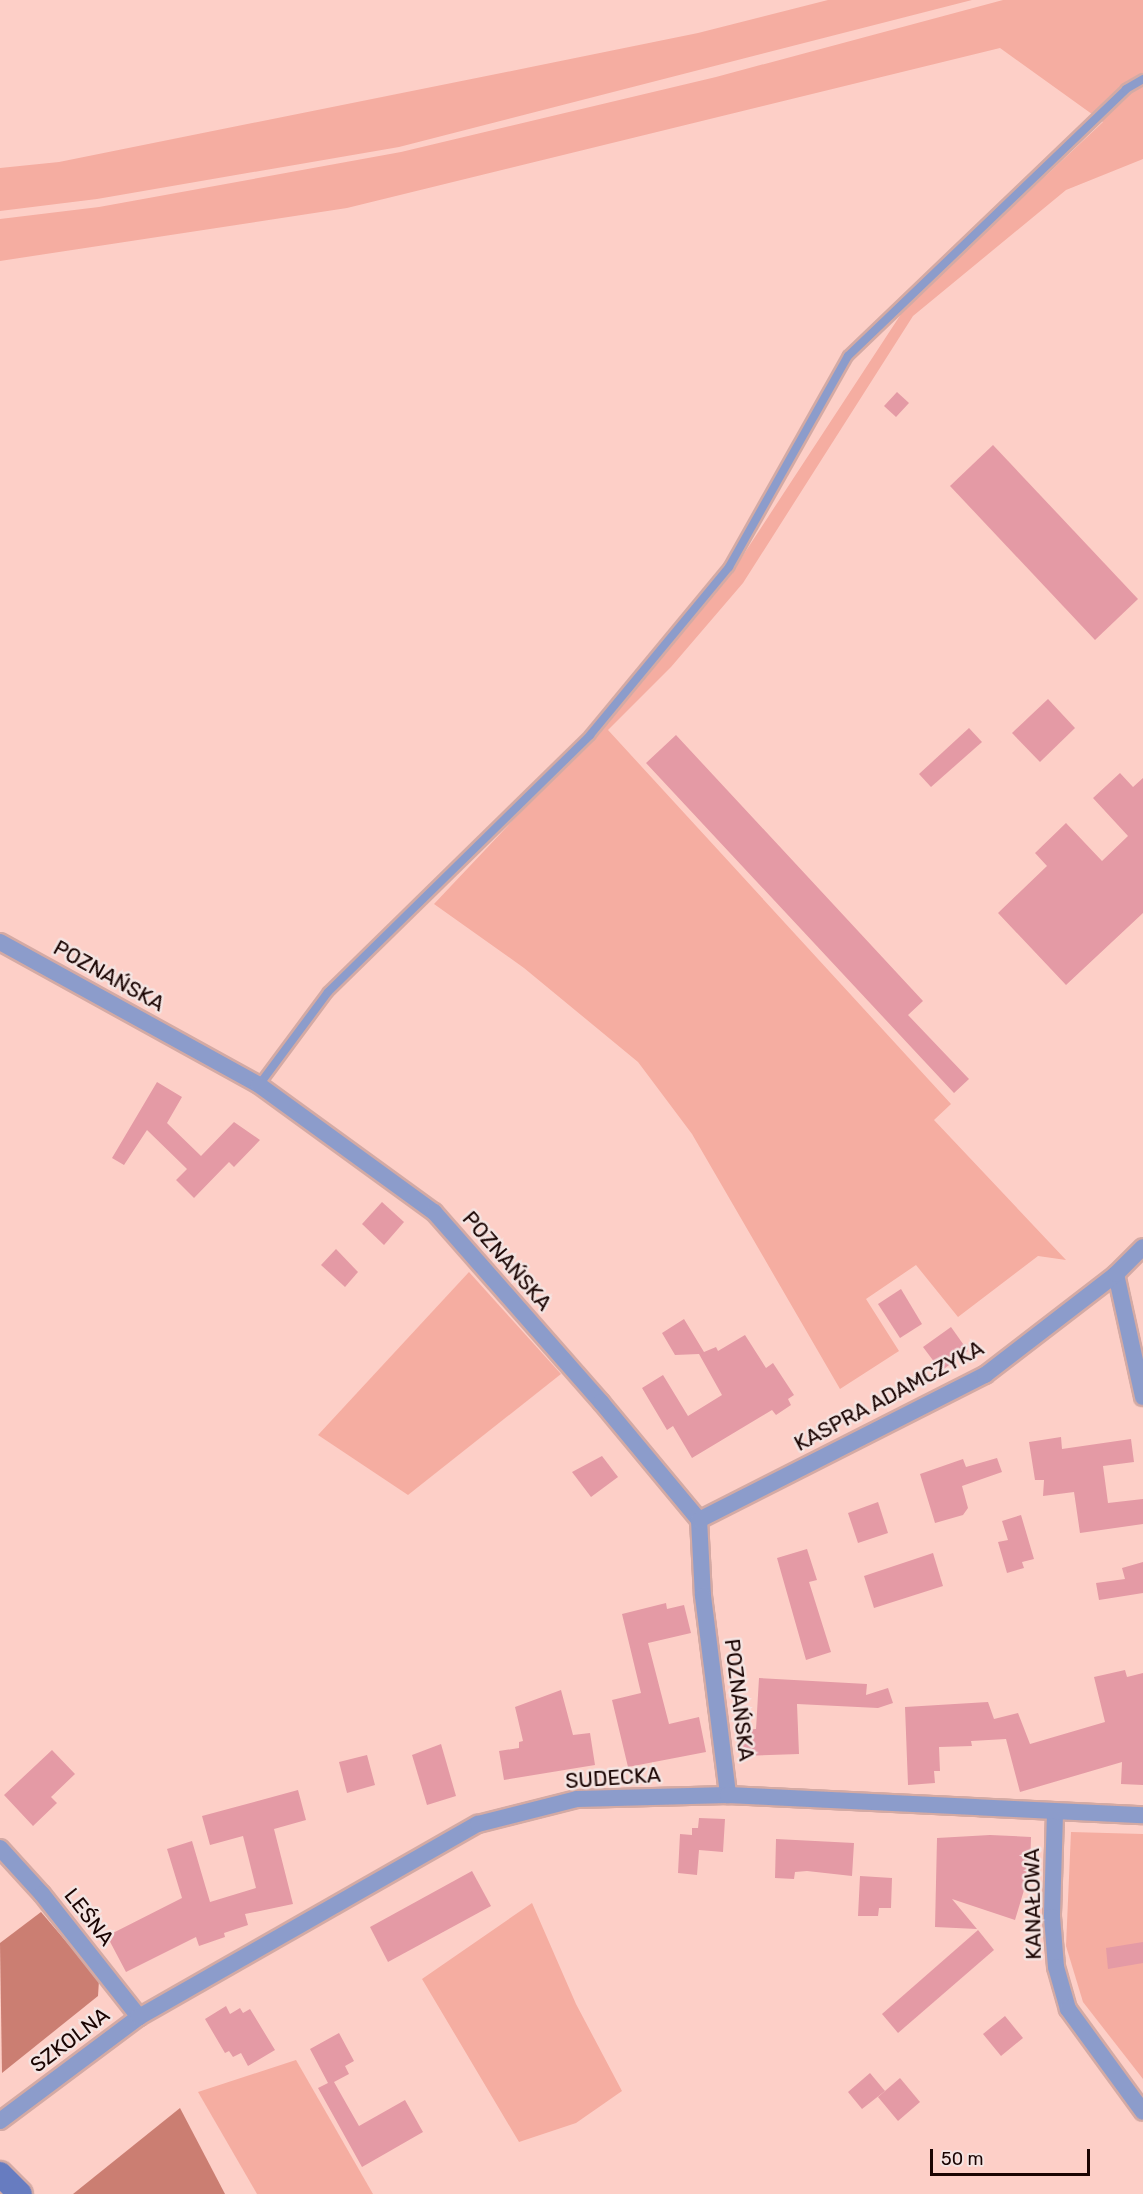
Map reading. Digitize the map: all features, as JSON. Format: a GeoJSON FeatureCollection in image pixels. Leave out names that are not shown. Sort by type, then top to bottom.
{"type":"FeatureCollection","features":[{"type":"Feature","properties":{"kind":"main road"},"geometry":{"type":"LineString","coordinates":[[0,2174],[20,2194]]}},
{"type":"Feature","properties":{"kind":"street","name":"POZNAŃSKA"},"geometry":{"type":"LineString","coordinates":[[0,942],[259,1085],[434,1212],[601,1402],[699,1521],[703,1596],[728,1795]]}},
{"type":"Feature","properties":{"kind":"street","name":"KASPRA ADAMCZYKA"},"geometry":{"type":"LineString","coordinates":[[699,1521],[985,1375],[1116,1274],[1143,1247]]}},
{"type":"Feature","properties":{"kind":"street"},"geometry":{"type":"LineString","coordinates":[[1116,1274],[1143,1397]]}},
{"type":"Feature","properties":{"kind":"street","name":"SUDECKA"},"geometry":{"type":"LineString","coordinates":[[139,2017],[478,1824],[577,1799],[728,1795],[1055,1813],[1143,1815]]}},
{"type":"Feature","properties":{"kind":"street","name":"KANAŁOWA"},"geometry":{"type":"LineString","coordinates":[[1055,1813],[1052,1917],[1056,1967],[1068,2009],[1143,2112]]}},
{"type":"Feature","properties":{"kind":"street","name":"LEŚNA"},"geometry":{"type":"LineString","coordinates":[[0,1848],[42,1894],[139,2017]]}},
{"type":"Feature","properties":{"kind":"street","name":"SZKOLNA"},"geometry":{"type":"LineString","coordinates":[[0,2121],[139,2017]]}},
{"type":"Feature","properties":{"kind":"lane"},"geometry":{"type":"LineString","coordinates":[[259,1085],[328,992],[590,735],[729,567],[848,356],[1126,88],[1143,79]]}},
{"type":"Feature","properties":{"kind":"shaded area"},"geometry":{"type":"Polygon","coordinates":[[[828,0],[972,0],[399,147],[97,199],[0,211],[0,168],[59,162],[531,67],[698,33],[828,0]]]}},
{"type":"Feature","properties":{"kind":"shaded area"},"geometry":{"type":"Polygon","coordinates":[[[1003,0],[1143,0],[1143,159],[1066,190],[913,316],[743,583],[671,667],[608,730],[951,1104],[934,1120],[1066,1260],[1038,1256],[958,1317],[916,1265],[866,1299],[899,1351],[840,1389],[692,1134],[638,1062],[524,968],[434,904],[602,726],[734,569],[905,308],[1103,122],[1000,48],[347,208],[0,261],[0,219],[99,207],[401,152],[716,77],[1003,0]]]}},
{"type":"Feature","properties":{"kind":"shaded area"},"geometry":{"type":"Polygon","coordinates":[[[469,1272],[561,1374],[408,1495],[318,1435],[469,1272]]]}},
{"type":"Feature","properties":{"kind":"shaded area"},"geometry":{"type":"Polygon","coordinates":[[[1071,1832],[1143,1834],[1143,2079],[1083,2002],[1066,1946],[1071,1832]]]}},
{"type":"Feature","properties":{"kind":"shaded area"},"geometry":{"type":"Polygon","coordinates":[[[532,1903],[576,2004],[622,2091],[576,2123],[519,2142],[422,1979],[532,1903]]]}},
{"type":"Feature","properties":{"kind":"shaded area"},"geometry":{"type":"Polygon","coordinates":[[[41,1912],[99,1980],[98,1996],[2,2073],[0,1943],[41,1912]]]}},
{"type":"Feature","properties":{"kind":"shaded area"},"geometry":{"type":"Polygon","coordinates":[[[296,2060],[373,2194],[257,2194],[198,2092],[296,2060]]]}},
{"type":"Feature","properties":{"kind":"shaded area"},"geometry":{"type":"Polygon","coordinates":[[[180,2108],[225,2194],[73,2194],[180,2108]]]}},
{"type":"Feature","properties":{"kind":"building"},"geometry":{"type":"Polygon","coordinates":[[[897,392],[909,403],[896,417],[884,406],[897,392]]]}},
{"type":"Feature","properties":{"kind":"building"},"geometry":{"type":"Polygon","coordinates":[[[993,445],[1138,599],[1095,640],[950,486],[993,445]]]}},
{"type":"Feature","properties":{"kind":"building"},"geometry":{"type":"Polygon","coordinates":[[[1048,699],[1075,728],[1040,762],[1012,733],[1048,699]]]}},
{"type":"Feature","properties":{"kind":"building"},"geometry":{"type":"Polygon","coordinates":[[[969,728],[982,742],[931,787],[919,774],[969,728]]]}},
{"type":"Feature","properties":{"kind":"building"},"geometry":{"type":"Polygon","coordinates":[[[676,735],[923,1001],[908,1015],[969,1079],[954,1093],[646,763],[676,735]]]}},
{"type":"Feature","properties":{"kind":"building"},"geometry":{"type":"Polygon","coordinates":[[[1120,773],[1133,787],[1143,778],[1143,913],[1066,985],[998,913],[1047,866],[1035,853],[1066,823],[1102,861],[1128,836],[1093,798],[1120,773]]]}},
{"type":"Feature","properties":{"kind":"building"},"geometry":{"type":"Polygon","coordinates":[[[157,1082],[182,1097],[167,1123],[201,1156],[234,1122],[260,1140],[234,1167],[229,1162],[194,1198],[176,1180],[187,1169],[147,1130],[124,1165],[112,1158],[157,1082]]]}},
{"type":"Feature","properties":{"kind":"building"},"geometry":{"type":"Polygon","coordinates":[[[382,1202],[404,1222],[384,1245],[362,1224],[382,1202]]]}},
{"type":"Feature","properties":{"kind":"building"},"geometry":{"type":"Polygon","coordinates":[[[336,1249],[358,1272],[345,1287],[321,1265],[336,1249]]]}},
{"type":"Feature","properties":{"kind":"building"},"geometry":{"type":"Polygon","coordinates":[[[901,1289],[922,1324],[900,1338],[878,1304],[901,1289]]]}},
{"type":"Feature","properties":{"kind":"building"},"geometry":{"type":"Polygon","coordinates":[[[684,1319],[704,1352],[716,1347],[718,1351],[745,1335],[766,1368],[773,1363],[794,1395],[788,1399],[791,1405],[776,1415],[772,1410],[692,1458],[673,1426],[667,1430],[642,1388],[663,1375],[688,1416],[722,1395],[699,1354],[675,1355],[662,1333],[684,1319]]]}},
{"type":"Feature","properties":{"kind":"building"},"geometry":{"type":"Polygon","coordinates":[[[951,1327],[968,1351],[941,1371],[923,1347],[951,1327]]]}},
{"type":"Feature","properties":{"kind":"building"},"geometry":{"type":"Polygon","coordinates":[[[1061,1437],[1062,1449],[1131,1439],[1134,1462],[1103,1466],[1108,1503],[1143,1499],[1143,1524],[1080,1533],[1074,1492],[1043,1496],[1044,1480],[1035,1480],[1029,1442],[1061,1437]]]}},
{"type":"Feature","properties":{"kind":"building"},"geometry":{"type":"Polygon","coordinates":[[[602,1456],[618,1477],[591,1497],[572,1472],[602,1456]]]}},
{"type":"Feature","properties":{"kind":"building"},"geometry":{"type":"Polygon","coordinates":[[[997,1458],[1002,1472],[962,1486],[968,1508],[963,1515],[935,1523],[920,1474],[963,1459],[966,1467],[997,1458]]]}},
{"type":"Feature","properties":{"kind":"building"},"geometry":{"type":"Polygon","coordinates":[[[878,1502],[888,1533],[858,1543],[848,1513],[878,1502]]]}},
{"type":"Feature","properties":{"kind":"building"},"geometry":{"type":"Polygon","coordinates":[[[1021,1515],[1034,1559],[1022,1562],[1024,1568],[1007,1573],[998,1542],[1008,1540],[1002,1521],[1021,1515]]]}},
{"type":"Feature","properties":{"kind":"building"},"geometry":{"type":"Polygon","coordinates":[[[807,1549],[817,1580],[809,1582],[831,1652],[806,1660],[777,1558],[807,1549]]]}},
{"type":"Feature","properties":{"kind":"building"},"geometry":{"type":"Polygon","coordinates":[[[933,1553],[943,1586],[874,1608],[864,1576],[933,1553]]]}},
{"type":"Feature","properties":{"kind":"building"},"geometry":{"type":"Polygon","coordinates":[[[1143,1562],[1143,1593],[1099,1600],[1096,1583],[1125,1579],[1122,1568],[1143,1562]]]}},
{"type":"Feature","properties":{"kind":"building"},"geometry":{"type":"Polygon","coordinates":[[[666,1603],[667,1609],[684,1605],[691,1633],[648,1643],[669,1724],[699,1717],[706,1752],[628,1767],[612,1700],[641,1693],[622,1614],[666,1603]]]}},
{"type":"Feature","properties":{"kind":"building"},"geometry":{"type":"Polygon","coordinates":[[[1125,1670],[1127,1677],[1143,1673],[1143,1785],[1121,1784],[1122,1762],[1020,1792],[1006,1739],[971,1741],[972,1746],[939,1747],[940,1771],[934,1771],[935,1783],[908,1785],[905,1707],[988,1702],[994,1719],[1018,1713],[1030,1744],[1105,1722],[1094,1677],[1125,1670]]]}},
{"type":"Feature","properties":{"kind":"building"},"geometry":{"type":"Polygon","coordinates":[[[759,1678],[867,1684],[866,1695],[888,1688],[893,1703],[878,1708],[797,1704],[799,1754],[742,1756],[740,1730],[756,1729],[759,1678]]]}},
{"type":"Feature","properties":{"kind":"building"},"geometry":{"type":"Polygon","coordinates":[[[561,1690],[573,1735],[590,1733],[595,1765],[504,1780],[499,1751],[519,1748],[519,1742],[523,1741],[515,1707],[561,1690]]]}},
{"type":"Feature","properties":{"kind":"building"},"geometry":{"type":"Polygon","coordinates":[[[441,1744],[456,1796],[427,1805],[412,1755],[441,1744]]]}},
{"type":"Feature","properties":{"kind":"building"},"geometry":{"type":"Polygon","coordinates":[[[52,1750],[75,1774],[51,1797],[57,1803],[33,1826],[4,1795],[52,1750]]]}},
{"type":"Feature","properties":{"kind":"building"},"geometry":{"type":"Polygon","coordinates":[[[367,1755],[375,1785],[347,1793],[339,1762],[367,1755]]]}},
{"type":"Feature","properties":{"kind":"building"},"geometry":{"type":"Polygon","coordinates":[[[298,1790],[306,1820],[274,1829],[293,1904],[245,1914],[248,1925],[224,1933],[225,1937],[199,1946],[196,1937],[126,1972],[107,1936],[182,1898],[167,1849],[192,1841],[210,1902],[256,1888],[243,1836],[210,1845],[202,1816],[298,1790]]]}},
{"type":"Feature","properties":{"kind":"building"},"geometry":{"type":"Polygon","coordinates":[[[699,1818],[725,1819],[723,1852],[699,1850],[697,1875],[678,1873],[680,1834],[692,1835],[692,1828],[698,1828],[699,1818]]]}},
{"type":"Feature","properties":{"kind":"building"},"geometry":{"type":"Polygon","coordinates":[[[990,1835],[1031,1837],[1030,1870],[1015,1920],[952,1899],[977,1929],[935,1927],[937,1838],[990,1835]]]}},
{"type":"Feature","properties":{"kind":"building"},"geometry":{"type":"Polygon","coordinates":[[[776,1839],[854,1843],[852,1876],[807,1871],[795,1872],[794,1879],[775,1878],[776,1839]]]}},
{"type":"Feature","properties":{"kind":"building"},"geometry":{"type":"Polygon","coordinates":[[[472,1871],[491,1906],[388,1962],[370,1927],[472,1871]]]}},
{"type":"Feature","properties":{"kind":"building"},"geometry":{"type":"Polygon","coordinates":[[[860,1876],[892,1878],[891,1908],[879,1908],[878,1916],[858,1916],[860,1876]]]}},
{"type":"Feature","properties":{"kind":"building"},"geometry":{"type":"Polygon","coordinates":[[[978,1930],[994,1950],[898,2033],[882,2014],[978,1930]]]}},
{"type":"Feature","properties":{"kind":"building"},"geometry":{"type":"Polygon","coordinates":[[[1143,1942],[1143,1963],[1108,1969],[1106,1948],[1143,1942]]]}},
{"type":"Feature","properties":{"kind":"building"},"geometry":{"type":"Polygon","coordinates":[[[226,2006],[230,2014],[240,2008],[243,2013],[250,2009],[275,2050],[248,2066],[241,2053],[233,2057],[229,2051],[225,2053],[205,2019],[226,2006]]]}},
{"type":"Feature","properties":{"kind":"building"},"geometry":{"type":"Polygon","coordinates":[[[1005,2016],[1023,2038],[1001,2056],[983,2034],[1005,2016]]]}},
{"type":"Feature","properties":{"kind":"building"},"geometry":{"type":"Polygon","coordinates":[[[339,2033],[354,2061],[345,2066],[349,2074],[334,2082],[359,2126],[405,2100],[423,2132],[362,2167],[318,2088],[328,2083],[310,2049],[339,2033]]]}},
{"type":"Feature","properties":{"kind":"building"},"geometry":{"type":"Polygon","coordinates":[[[870,2073],[885,2091],[862,2109],[848,2092],[870,2073]]]}},
{"type":"Feature","properties":{"kind":"building"},"geometry":{"type":"Polygon","coordinates":[[[900,2078],[920,2102],[898,2121],[878,2097],[900,2078]]]}}]}
